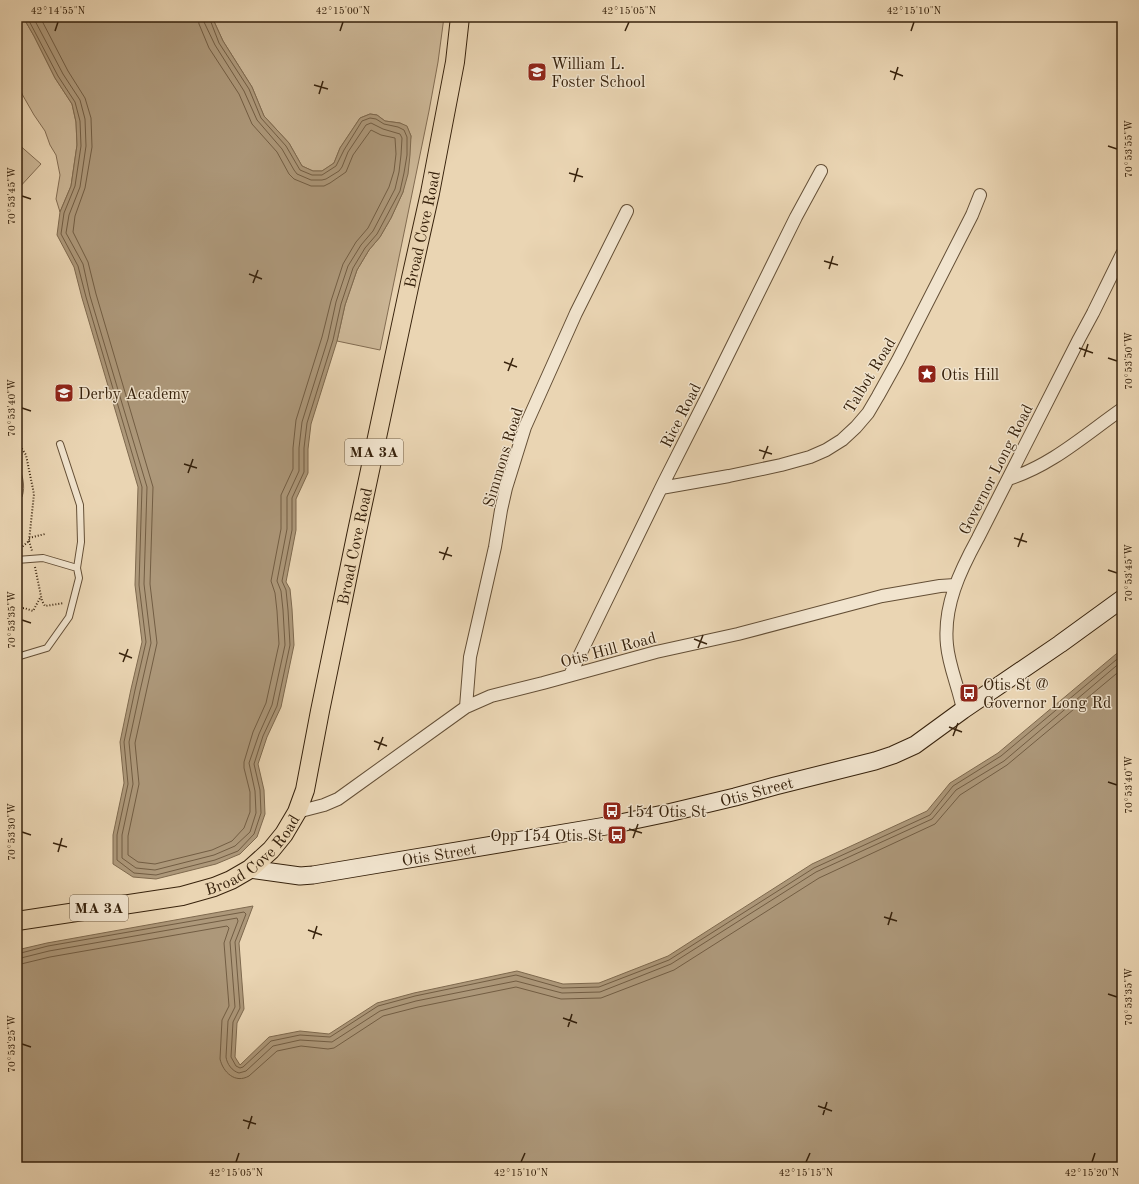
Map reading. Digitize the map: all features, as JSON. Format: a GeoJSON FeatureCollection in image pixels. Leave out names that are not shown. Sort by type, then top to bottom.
{"type":"FeatureCollection","features":[{"type":"Feature","properties":{"kind":"main road","name":"Broad Cove Road"},"geometry":{"type":"LineString","coordinates":[[17,921],[182,896],[214,887],[231,880],[250,869],[271,850],[284,834],[298,812],[305,790],[356,536],[430,193],[455,62],[460,17]]}},
{"type":"Feature","properties":{"kind":"street","name":"Rice Road"},"geometry":{"type":"LineString","coordinates":[[570,675],[661,488],[796,217],[821,171]]}},
{"type":"Feature","properties":{"kind":"street","name":"Talbot Road"},"geometry":{"type":"LineString","coordinates":[[661,488],[781,465],[810,457],[826,450],[842,440],[868,413],[898,360],[972,215],[980,196]]}},
{"type":"Feature","properties":{"kind":"street","name":"Simmons Road"},"geometry":{"type":"LineString","coordinates":[[466,707],[470,657],[495,547],[500,513],[506,488],[525,428],[576,313],[627,211]]}},
{"type":"Feature","properties":{"kind":"street","name":"Governor Long Road"},"geometry":{"type":"LineString","coordinates":[[963,710],[946,645],[946,626],[955,584],[1122,254]]}},
{"type":"Feature","properties":{"kind":"street"},"geometry":{"type":"LineString","coordinates":[[1008,479],[1021,475],[1054,458],[1122,409]]}},
{"type":"Feature","properties":{"kind":"street","name":"Otis Hill Road"},"geometry":{"type":"LineString","coordinates":[[298,812],[324,805],[338,799],[466,707],[491,696],[656,652],[738,634],[882,596],[955,584]]}},
{"type":"Feature","properties":{"kind":"street","name":"Otis Street"},"geometry":{"type":"LineString","coordinates":[[250,869],[300,876],[313,875],[606,826],[668,813],[875,761],[915,745],[1122,599]]}},
{"type":"Feature","properties":{"kind":"lane"},"geometry":{"type":"LineString","coordinates":[[17,657],[47,648],[69,617],[79,578],[77,568],[81,542],[80,505],[60,444]]}},
{"type":"Feature","properties":{"kind":"lane"},"geometry":{"type":"LineString","coordinates":[[17,560],[44,558],[77,568]]}},
{"type":"Feature","properties":{"kind":"path"},"geometry":{"type":"LineString","coordinates":[[17,441],[26,455],[34,494],[29,539],[42,601],[45,606],[74,600]]}},
{"type":"Feature","properties":{"kind":"path"},"geometry":{"type":"LineString","coordinates":[[17,548],[24,546],[29,539],[45,534]]}},
{"type":"Feature","properties":{"kind":"path"},"geometry":{"type":"LineString","coordinates":[[17,609],[24,608],[33,611],[41,596]]}},
{"type":"Feature","properties":{"kind":"shaded area"},"geometry":{"type":"Polygon","coordinates":[[[17,17],[23,17],[34,36],[55,78],[72,104],[76,122],[77,145],[71,186],[60,212],[56,199],[60,175],[56,155],[50,145],[45,131],[22,94],[18,81],[17,17]]]}},
{"type":"Feature","properties":{"kind":"shaded area"},"geometry":{"type":"Polygon","coordinates":[[[212,17],[444,17],[429,111],[380,350],[337,341],[345,305],[357,270],[369,250],[380,237],[403,192],[411,136],[407,127],[400,123],[385,121],[377,115],[370,114],[360,118],[340,148],[334,163],[322,171],[313,171],[302,166],[289,143],[264,116],[252,87],[223,41],[212,17]]]}},
{"type":"Feature","properties":{"kind":"shaded area"},"geometry":{"type":"Polygon","coordinates":[[[17,143],[41,164],[17,190],[17,143]]]}},
{"type":"Feature","properties":{"kind":"shaded area"},"geometry":{"type":"Polygon","coordinates":[[[17,462],[22,475],[24,488],[22,497],[17,499],[17,462]]]}},
{"type":"Feature","properties":{"kind":"water"},"geometry":{"type":"Polygon","coordinates":[[[23,17],[212,17],[223,41],[252,87],[264,116],[289,143],[302,166],[313,171],[322,171],[334,163],[340,148],[360,118],[370,114],[377,115],[385,121],[400,123],[407,126],[411,136],[408,174],[403,192],[380,237],[369,250],[357,270],[345,305],[337,341],[311,424],[308,449],[308,473],[296,499],[296,530],[286,582],[290,589],[294,645],[281,707],[267,737],[258,764],[264,790],[265,814],[257,837],[240,854],[216,864],[156,879],[133,877],[113,864],[113,835],[124,783],[120,742],[142,642],[135,585],[138,487],[74,267],[57,235],[60,212],[71,186],[77,145],[76,122],[72,104],[55,78],[23,17]]]}},
{"type":"Feature","properties":{"kind":"water"},"geometry":{"type":"Polygon","coordinates":[[[1122,649],[1122,1167],[17,1167],[17,950],[47,943],[253,906],[239,943],[244,1009],[237,1023],[235,1057],[240,1065],[269,1037],[300,1031],[329,1034],[377,1003],[414,993],[517,971],[563,984],[599,983],[668,956],[812,864],[927,811],[950,783],[998,753],[1122,649]]]}},
{"type":"Feature","properties":{"kind":"place","name":"William L. Foster School"},"geometry":{"type":"Point","coordinates":[537,72]}},
{"type":"Feature","properties":{"kind":"place","name":"Otis Hill"},"geometry":{"type":"Point","coordinates":[927,374]}},
{"type":"Feature","properties":{"kind":"place","name":"Derby Academy"},"geometry":{"type":"Point","coordinates":[64,393]}},
{"type":"Feature","properties":{"kind":"place","name":"Otis St @ Governor Long Rd"},"geometry":{"type":"Point","coordinates":[969,693]}},
{"type":"Feature","properties":{"kind":"place","name":"154 Otis St"},"geometry":{"type":"Point","coordinates":[612,811]}},
{"type":"Feature","properties":{"kind":"place","name":"Opp 154 Otis St"},"geometry":{"type":"Point","coordinates":[617,835]}}]}
